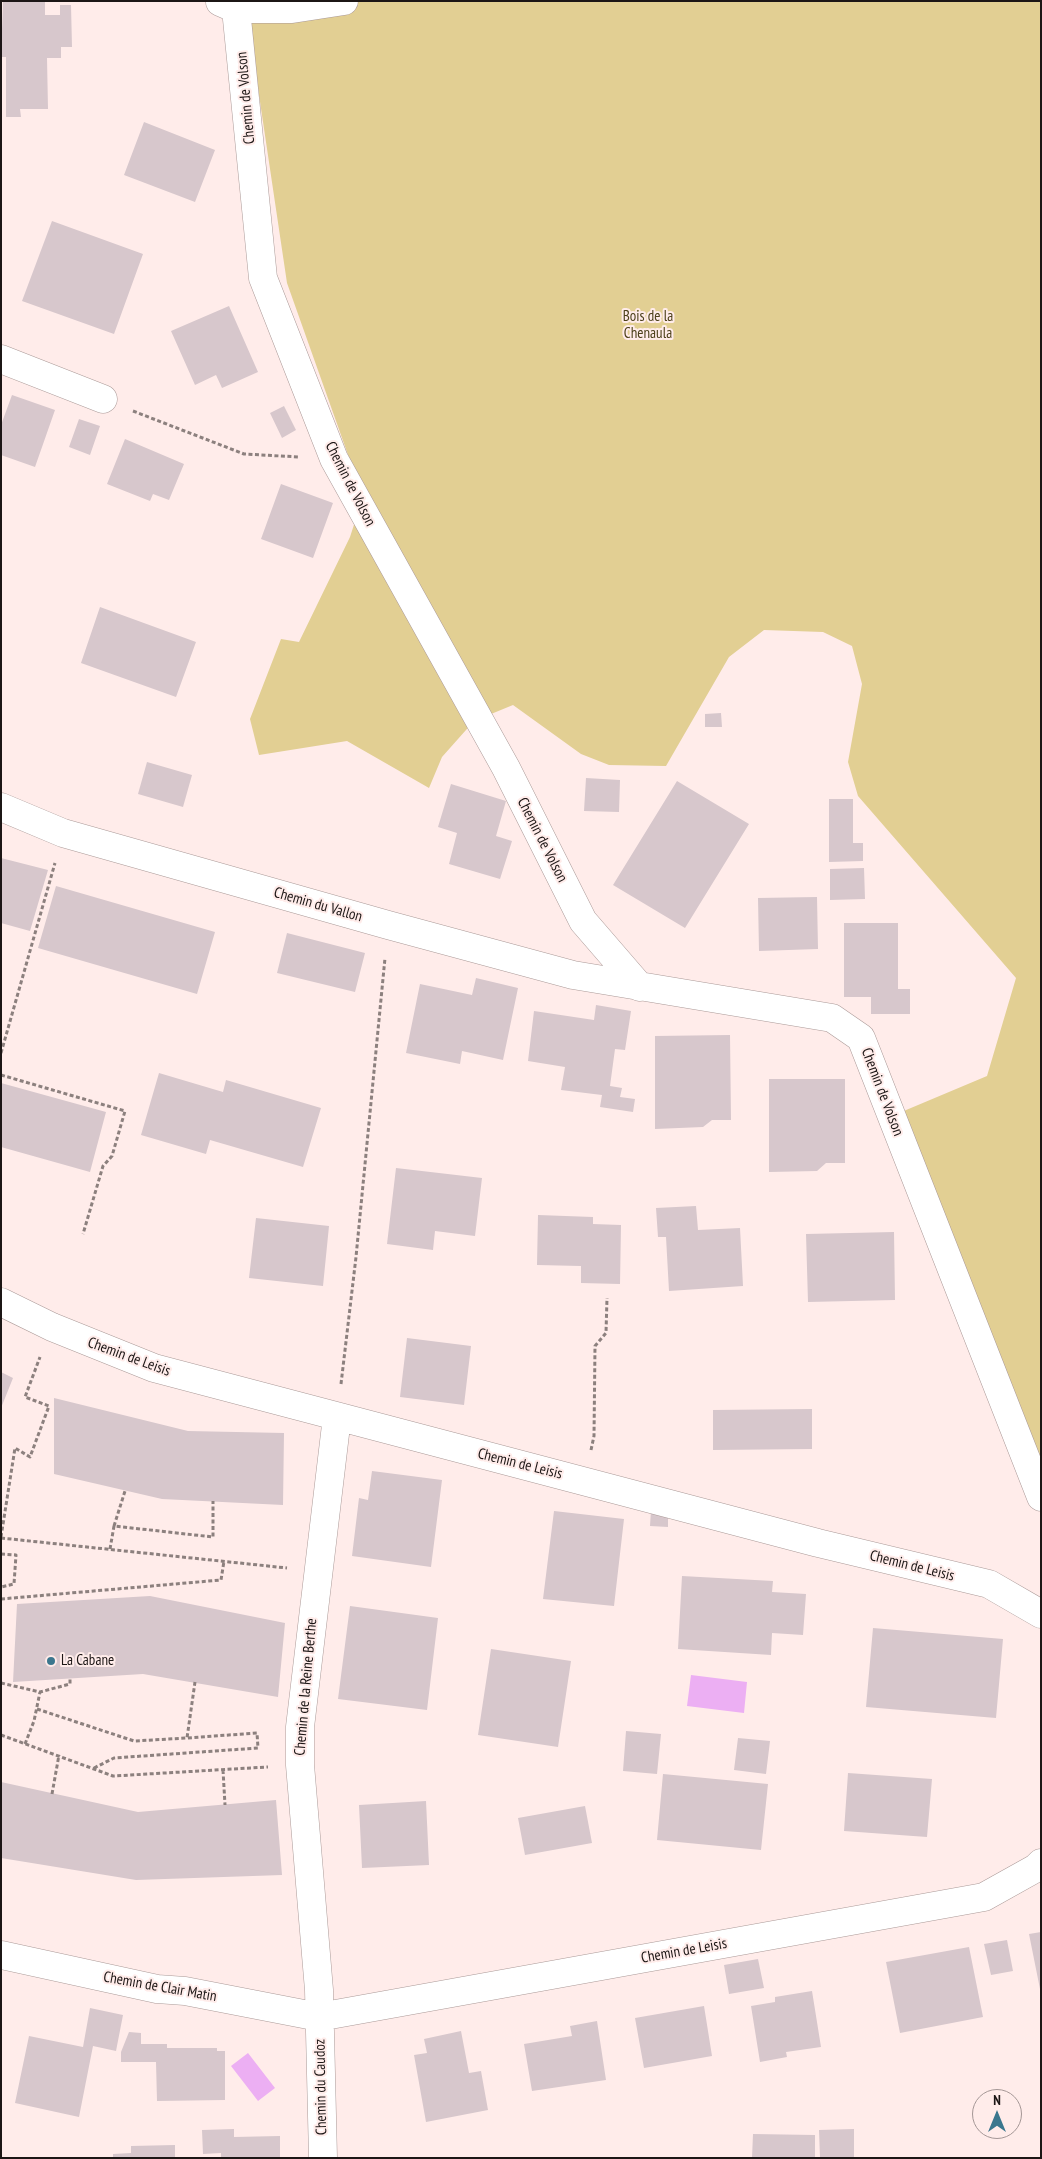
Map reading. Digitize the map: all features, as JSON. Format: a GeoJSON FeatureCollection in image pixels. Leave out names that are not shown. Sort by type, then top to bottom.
{"type":"FeatureCollection","features":[{"type":"Feature","properties":{"kind":"street"},"geometry":{"type":"LineString","coordinates":[[227,5],[292,10],[344,1]]}},
{"type":"Feature","properties":{"kind":"street","name":"Chemin de Volson"},"geometry":{"type":"LineString","coordinates":[[227,5],[262,278],[334,459],[501,760],[583,921],[640,987],[832,1018],[861,1038],[1041,1497]]}},
{"type":"Feature","properties":{"kind":"street"},"geometry":{"type":"LineString","coordinates":[[1,359],[103,399]]}},
{"type":"Feature","properties":{"kind":"street","name":"Chemin du Vallon"},"geometry":{"type":"LineString","coordinates":[[1,807],[64,833],[388,925],[573,975],[640,987]]}},
{"type":"Feature","properties":{"kind":"street","name":"Chemin de Leisis"},"geometry":{"type":"LineString","coordinates":[[1,1302],[52,1327],[154,1368],[818,1543],[989,1584],[1041,1614]]}},
{"type":"Feature","properties":{"kind":"street","name":"Chemin de la Reine Berthe"},"geometry":{"type":"LineString","coordinates":[[320,2017],[320,1990],[300,1765],[300,1727],[337,1417]]}},
{"type":"Feature","properties":{"kind":"street","name":"Chemin de Leisis"},"geometry":{"type":"LineString","coordinates":[[320,2017],[984,1897],[1036,1868],[1041,1863]]}},
{"type":"Feature","properties":{"kind":"street","name":"Chemin de Clair Matin"},"geometry":{"type":"LineString","coordinates":[[1,1955],[157,1989],[185,1991],[320,2017]]}},
{"type":"Feature","properties":{"kind":"street","name":"Chemin du Caudoz"},"geometry":{"type":"LineString","coordinates":[[320,2017],[323,2158]]}},
{"type":"Feature","properties":{"kind":"path"},"geometry":{"type":"LineString","coordinates":[[103,399],[244,454],[334,459]]}},
{"type":"Feature","properties":{"kind":"path"},"geometry":{"type":"LineString","coordinates":[[1,1053],[64,833]]}},
{"type":"Feature","properties":{"kind":"path"},"geometry":{"type":"LineString","coordinates":[[337,1417],[356,1257],[385,956]]}},
{"type":"Feature","properties":{"kind":"path"},"geometry":{"type":"LineString","coordinates":[[1,1075],[124,1111],[112,1156],[102,1166],[83,1234]]}},
{"type":"Feature","properties":{"kind":"path"},"geometry":{"type":"LineString","coordinates":[[584,1480],[594,1436],[595,1346],[606,1333],[607,1298]]}},
{"type":"Feature","properties":{"kind":"path"},"geometry":{"type":"LineString","coordinates":[[41,1356],[25,1397],[49,1406],[30,1456],[15,1448],[1,1538],[293,1569]]}},
{"type":"Feature","properties":{"kind":"path"},"geometry":{"type":"LineString","coordinates":[[110,1549],[114,1526],[125,1491]]}},
{"type":"Feature","properties":{"kind":"path"},"geometry":{"type":"LineString","coordinates":[[114,1526],[213,1537],[213,1501]]}},
{"type":"Feature","properties":{"kind":"path"},"geometry":{"type":"LineString","coordinates":[[1,1554],[16,1555],[14,1584],[1,1587]]}},
{"type":"Feature","properties":{"kind":"path"},"geometry":{"type":"LineString","coordinates":[[1,1599],[221,1580],[224,1562]]}},
{"type":"Feature","properties":{"kind":"path"},"geometry":{"type":"LineString","coordinates":[[1,1683],[40,1692],[70,1684],[70,1678]]}},
{"type":"Feature","properties":{"kind":"path"},"geometry":{"type":"LineString","coordinates":[[187,1738],[195,1682]]}},
{"type":"Feature","properties":{"kind":"path"},"geometry":{"type":"LineString","coordinates":[[25,1744],[37,1710],[40,1692]]}},
{"type":"Feature","properties":{"kind":"path"},"geometry":{"type":"LineString","coordinates":[[37,1710],[134,1741],[257,1733],[258,1748],[114,1758],[94,1768]]}},
{"type":"Feature","properties":{"kind":"path"},"geometry":{"type":"LineString","coordinates":[[1,1735],[113,1776],[275,1766]]}},
{"type":"Feature","properties":{"kind":"path"},"geometry":{"type":"LineString","coordinates":[[52,1794],[59,1755]]}},
{"type":"Feature","properties":{"kind":"path"},"geometry":{"type":"LineString","coordinates":[[223,1770],[225,1805]]}},
{"type":"Feature","properties":{"kind":"green space","name":"Bois de la Chenaula"},"geometry":{"type":"Polygon","coordinates":[[[245,1],[1041,1],[1041,1469],[899,1113],[987,1076],[1016,978],[858,796],[848,762],[862,684],[852,646],[823,632],[764,630],[729,657],[666,766],[609,765],[581,754],[513,705],[474,721],[442,757],[429,788],[347,741],[259,755],[250,719],[281,639],[299,642],[350,537],[363,497],[287,283],[245,1]]]}},
{"type":"Feature","properties":{"kind":"shaded area"},"geometry":{"type":"Polygon","coordinates":[[[691,1675],[747,1682],[744,1713],[687,1706],[691,1675]]]}},
{"type":"Feature","properties":{"kind":"shaded area"},"geometry":{"type":"Polygon","coordinates":[[[248,2053],[275,2088],[258,2101],[231,2066],[248,2053]]]}},
{"type":"Feature","properties":{"kind":"building"},"geometry":{"type":"Polygon","coordinates":[[[3,1],[45,1],[45,15],[60,15],[60,5],[71,5],[72,47],[61,47],[61,58],[47,58],[48,109],[20,109],[21,117],[6,117],[6,57],[1,57],[3,1]]]}},
{"type":"Feature","properties":{"kind":"building"},"geometry":{"type":"Polygon","coordinates":[[[144,122],[215,150],[195,202],[124,175],[144,122]]]}},
{"type":"Feature","properties":{"kind":"building"},"geometry":{"type":"Polygon","coordinates":[[[52,221],[143,254],[114,334],[22,301],[52,221]]]}},
{"type":"Feature","properties":{"kind":"building"},"geometry":{"type":"Polygon","coordinates":[[[229,306],[258,372],[222,388],[216,375],[195,385],[171,331],[229,306]]]}},
{"type":"Feature","properties":{"kind":"building"},"geometry":{"type":"Polygon","coordinates":[[[12,395],[55,410],[35,467],[1,455],[1,425],[12,395]]]}},
{"type":"Feature","properties":{"kind":"building"},"geometry":{"type":"Polygon","coordinates":[[[284,406],[296,430],[282,438],[270,413],[284,406]]]}},
{"type":"Feature","properties":{"kind":"building"},"geometry":{"type":"Polygon","coordinates":[[[79,419],[100,426],[90,455],[69,447],[79,419]]]}},
{"type":"Feature","properties":{"kind":"building"},"geometry":{"type":"Polygon","coordinates":[[[125,439],[184,464],[169,500],[153,494],[150,501],[107,484],[125,439]]]}},
{"type":"Feature","properties":{"kind":"building"},"geometry":{"type":"Polygon","coordinates":[[[281,484],[333,503],[313,558],[261,539],[281,484]]]}},
{"type":"Feature","properties":{"kind":"building"},"geometry":{"type":"Polygon","coordinates":[[[100,607],[196,642],[176,697],[81,663],[100,607]]]}},
{"type":"Feature","properties":{"kind":"building"},"geometry":{"type":"Polygon","coordinates":[[[721,713],[722,727],[705,727],[705,714],[721,713]]]}},
{"type":"Feature","properties":{"kind":"building"},"geometry":{"type":"Polygon","coordinates":[[[147,762],[192,775],[183,807],[138,794],[147,762]]]}},
{"type":"Feature","properties":{"kind":"building"},"geometry":{"type":"Polygon","coordinates":[[[586,778],[620,780],[619,812],[584,811],[586,778]]]}},
{"type":"Feature","properties":{"kind":"building"},"geometry":{"type":"Polygon","coordinates":[[[677,781],[749,824],[685,928],[613,885],[677,781]]]}},
{"type":"Feature","properties":{"kind":"building"},"geometry":{"type":"Polygon","coordinates":[[[451,784],[506,801],[496,836],[512,841],[500,879],[449,864],[457,833],[438,827],[451,784]]]}},
{"type":"Feature","properties":{"kind":"building"},"geometry":{"type":"Polygon","coordinates":[[[829,799],[853,799],[853,843],[863,843],[863,861],[829,862],[829,799]]]}},
{"type":"Feature","properties":{"kind":"building"},"geometry":{"type":"Polygon","coordinates":[[[1,858],[48,870],[30,931],[1,923],[1,858]]]}},
{"type":"Feature","properties":{"kind":"building"},"geometry":{"type":"Polygon","coordinates":[[[864,868],[865,899],[830,900],[830,869],[864,868]]]}},
{"type":"Feature","properties":{"kind":"building"},"geometry":{"type":"Polygon","coordinates":[[[56,886],[215,932],[197,994],[38,948],[56,886]]]}},
{"type":"Feature","properties":{"kind":"building"},"geometry":{"type":"Polygon","coordinates":[[[817,897],[818,949],[759,951],[758,898],[817,897]]]}},
{"type":"Feature","properties":{"kind":"building"},"geometry":{"type":"Polygon","coordinates":[[[844,923],[898,923],[898,989],[910,989],[910,1014],[871,1014],[871,997],[844,997],[844,923]]]}},
{"type":"Feature","properties":{"kind":"building"},"geometry":{"type":"Polygon","coordinates":[[[287,933],[365,953],[355,992],[277,973],[287,933]]]}},
{"type":"Feature","properties":{"kind":"building"},"geometry":{"type":"Polygon","coordinates":[[[476,978],[518,988],[503,1060],[462,1051],[460,1064],[406,1053],[420,984],[472,995],[476,978]]]}},
{"type":"Feature","properties":{"kind":"building"},"geometry":{"type":"Polygon","coordinates":[[[596,1005],[631,1011],[625,1050],[615,1049],[610,1086],[622,1088],[620,1097],[635,1099],[633,1112],[600,1107],[602,1095],[561,1090],[565,1067],[528,1061],[534,1011],[594,1020],[596,1005]]]}},
{"type":"Feature","properties":{"kind":"building"},"geometry":{"type":"Polygon","coordinates":[[[730,1035],[731,1120],[712,1120],[703,1127],[655,1129],[655,1036],[730,1035]]]}},
{"type":"Feature","properties":{"kind":"building"},"geometry":{"type":"Polygon","coordinates":[[[159,1073],[223,1092],[226,1080],[321,1108],[303,1167],[210,1140],[206,1154],[141,1135],[159,1073]]]}},
{"type":"Feature","properties":{"kind":"building"},"geometry":{"type":"Polygon","coordinates":[[[769,1079],[845,1079],[845,1163],[826,1163],[817,1171],[769,1172],[769,1079]]]}},
{"type":"Feature","properties":{"kind":"building"},"geometry":{"type":"Polygon","coordinates":[[[1,1083],[106,1112],[90,1172],[1,1147],[1,1083]]]}},
{"type":"Feature","properties":{"kind":"building"},"geometry":{"type":"Polygon","coordinates":[[[396,1168],[482,1178],[475,1236],[435,1231],[433,1250],[387,1244],[396,1168]]]}},
{"type":"Feature","properties":{"kind":"building"},"geometry":{"type":"Polygon","coordinates":[[[696,1206],[698,1230],[740,1228],[743,1286],[669,1291],[666,1237],[658,1237],[656,1208],[696,1206]]]}},
{"type":"Feature","properties":{"kind":"building"},"geometry":{"type":"Polygon","coordinates":[[[538,1215],[593,1217],[593,1224],[621,1225],[620,1284],[581,1283],[581,1266],[537,1265],[538,1215]]]}},
{"type":"Feature","properties":{"kind":"building"},"geometry":{"type":"Polygon","coordinates":[[[256,1218],[329,1226],[323,1286],[249,1278],[256,1218]]]}},
{"type":"Feature","properties":{"kind":"building"},"geometry":{"type":"Polygon","coordinates":[[[894,1232],[895,1300],[808,1302],[806,1234],[894,1232]]]}},
{"type":"Feature","properties":{"kind":"building"},"geometry":{"type":"Polygon","coordinates":[[[407,1338],[471,1346],[464,1405],[400,1397],[407,1338]]]}},
{"type":"Feature","properties":{"kind":"building"},"geometry":{"type":"Polygon","coordinates":[[[1,1372],[13,1378],[1,1408],[1,1372]]]}},
{"type":"Feature","properties":{"kind":"building"},"geometry":{"type":"Polygon","coordinates":[[[54,1398],[188,1431],[284,1433],[283,1505],[162,1499],[54,1474],[54,1398]]]}},
{"type":"Feature","properties":{"kind":"building"},"geometry":{"type":"Polygon","coordinates":[[[812,1409],[812,1449],[713,1450],[713,1410],[812,1409]]]}},
{"type":"Feature","properties":{"kind":"building"},"geometry":{"type":"Polygon","coordinates":[[[372,1471],[442,1480],[431,1567],[352,1556],[359,1498],[368,1500],[372,1471]]]}},
{"type":"Feature","properties":{"kind":"building"},"geometry":{"type":"Polygon","coordinates":[[[651,1510],[668,1510],[668,1527],[650,1526],[651,1510]]]}},
{"type":"Feature","properties":{"kind":"building"},"geometry":{"type":"Polygon","coordinates":[[[554,1511],[624,1519],[614,1606],[543,1599],[554,1511]]]}},
{"type":"Feature","properties":{"kind":"building"},"geometry":{"type":"Polygon","coordinates":[[[682,1576],[773,1581],[772,1592],[806,1594],[803,1635],[772,1633],[771,1655],[678,1649],[682,1576]]]}},
{"type":"Feature","properties":{"kind":"building"},"geometry":{"type":"Polygon","coordinates":[[[150,1596],[285,1623],[278,1697],[143,1674],[13,1682],[17,1604],[150,1596]]]}},
{"type":"Feature","properties":{"kind":"building"},"geometry":{"type":"Polygon","coordinates":[[[350,1606],[438,1618],[427,1710],[338,1699],[350,1606]]]}},
{"type":"Feature","properties":{"kind":"building"},"geometry":{"type":"Polygon","coordinates":[[[873,1628],[1003,1639],[996,1718],[866,1707],[873,1628]]]}},
{"type":"Feature","properties":{"kind":"building"},"geometry":{"type":"Polygon","coordinates":[[[491,1649],[571,1661],[558,1747],[478,1735],[491,1649]]]}},
{"type":"Feature","properties":{"kind":"building"},"geometry":{"type":"Polygon","coordinates":[[[626,1731],[661,1734],[657,1774],[623,1771],[626,1731]]]}},
{"type":"Feature","properties":{"kind":"building"},"geometry":{"type":"Polygon","coordinates":[[[738,1738],[770,1741],[766,1774],[734,1770],[738,1738]]]}},
{"type":"Feature","properties":{"kind":"building"},"geometry":{"type":"Polygon","coordinates":[[[848,1773],[932,1779],[927,1837],[844,1831],[848,1773]]]}},
{"type":"Feature","properties":{"kind":"building"},"geometry":{"type":"Polygon","coordinates":[[[663,1774],[768,1784],[761,1850],[657,1840],[663,1774]]]}},
{"type":"Feature","properties":{"kind":"building"},"geometry":{"type":"Polygon","coordinates":[[[1,1782],[138,1812],[276,1800],[282,1875],[136,1880],[1,1858],[1,1782]]]}},
{"type":"Feature","properties":{"kind":"building"},"geometry":{"type":"Polygon","coordinates":[[[426,1801],[429,1865],[362,1868],[359,1805],[426,1801]]]}},
{"type":"Feature","properties":{"kind":"building"},"geometry":{"type":"Polygon","coordinates":[[[585,1806],[592,1843],[525,1855],[518,1818],[585,1806]]]}},
{"type":"Feature","properties":{"kind":"building"},"geometry":{"type":"Polygon","coordinates":[[[1041,1932],[1041,1988],[1040,1989],[1029,1934],[1041,1932]]]}},
{"type":"Feature","properties":{"kind":"building"},"geometry":{"type":"Polygon","coordinates":[[[1007,1940],[1013,1971],[991,1975],[984,1944],[1007,1940]]]}},
{"type":"Feature","properties":{"kind":"building"},"geometry":{"type":"Polygon","coordinates":[[[969,1947],[983,2017],[900,2033],[886,1962],[969,1947]]]}},
{"type":"Feature","properties":{"kind":"building"},"geometry":{"type":"Polygon","coordinates":[[[758,1959],[764,1988],[729,1994],[724,1965],[758,1959]]]}},
{"type":"Feature","properties":{"kind":"building"},"geometry":{"type":"Polygon","coordinates":[[[812,1991],[821,2047],[786,2052],[787,2057],[760,2062],[751,2006],[775,2002],[775,1997],[812,1991]]]}},
{"type":"Feature","properties":{"kind":"building"},"geometry":{"type":"Polygon","coordinates":[[[704,2006],[712,2056],[644,2068],[635,2018],[704,2006]]]}},
{"type":"Feature","properties":{"kind":"building"},"geometry":{"type":"Polygon","coordinates":[[[90,2008],[123,2015],[116,2051],[93,2046],[79,2117],[15,2103],[29,2036],[83,2047],[90,2008]]]}},
{"type":"Feature","properties":{"kind":"building"},"geometry":{"type":"Polygon","coordinates":[[[597,2021],[606,2080],[532,2091],[524,2044],[572,2036],[570,2026],[597,2021]]]}},
{"type":"Feature","properties":{"kind":"building"},"geometry":{"type":"Polygon","coordinates":[[[461,2031],[469,2073],[481,2071],[488,2110],[426,2122],[414,2055],[427,2053],[424,2039],[461,2031]]]}},
{"type":"Feature","properties":{"kind":"building"},"geometry":{"type":"Polygon","coordinates":[[[129,2032],[141,2033],[141,2044],[167,2044],[167,2048],[217,2048],[217,2051],[225,2051],[225,2100],[157,2101],[156,2062],[121,2062],[121,2052],[129,2032]]]}},
{"type":"Feature","properties":{"kind":"building"},"geometry":{"type":"Polygon","coordinates":[[[234,2129],[234,2137],[280,2136],[280,2158],[221,2158],[221,2153],[203,2154],[202,2130],[234,2129]]]}},
{"type":"Feature","properties":{"kind":"building"},"geometry":{"type":"Polygon","coordinates":[[[854,2129],[854,2158],[820,2158],[819,2130],[854,2129]]]}},
{"type":"Feature","properties":{"kind":"building"},"geometry":{"type":"Polygon","coordinates":[[[753,2134],[815,2135],[815,2158],[752,2158],[753,2134]]]}},
{"type":"Feature","properties":{"kind":"building"},"geometry":{"type":"Polygon","coordinates":[[[175,2145],[175,2158],[113,2158],[113,2154],[131,2153],[131,2146],[175,2145]]]}},
{"type":"Feature","properties":{"kind":"place","name":"La Cabane"},"geometry":{"type":"Point","coordinates":[51,1661]}}]}
